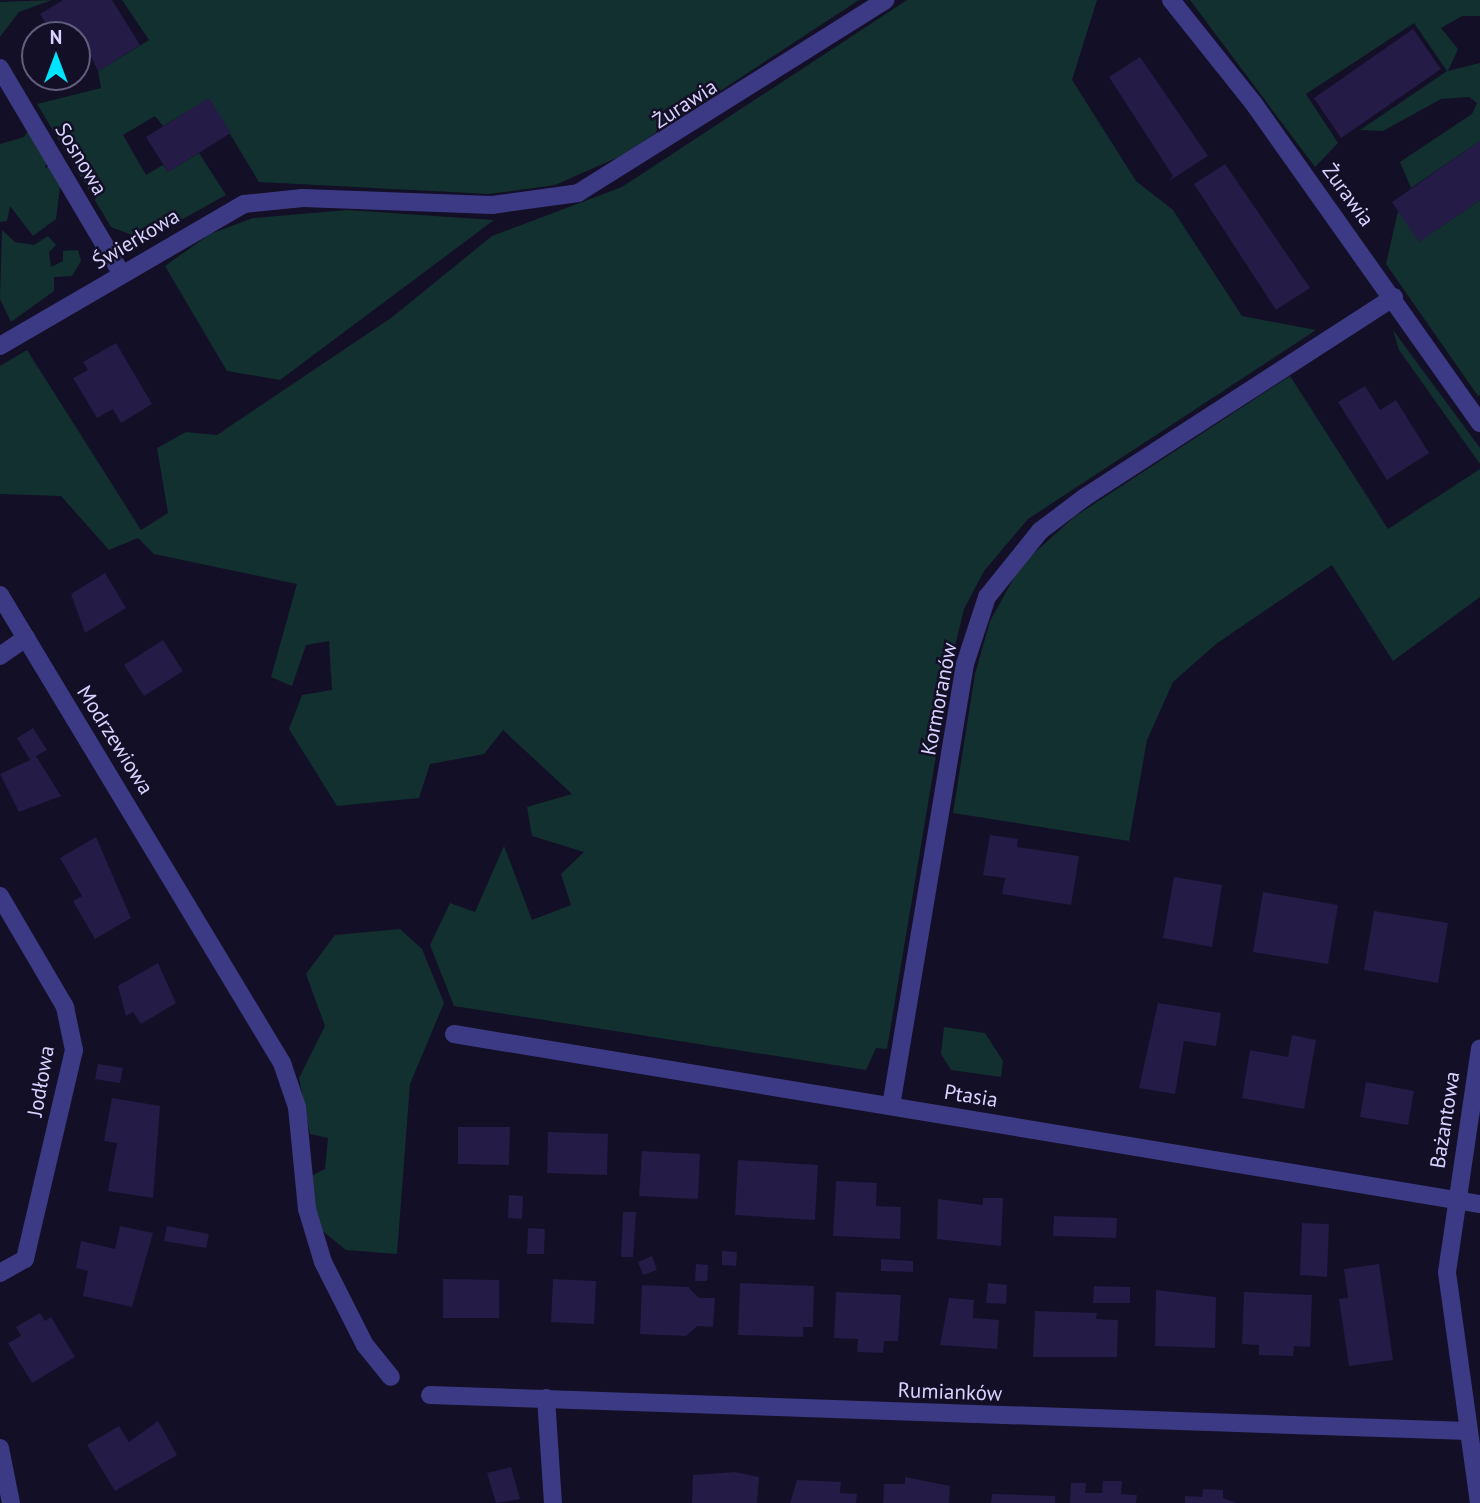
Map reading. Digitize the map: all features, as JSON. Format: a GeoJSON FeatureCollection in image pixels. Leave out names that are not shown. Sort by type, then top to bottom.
{"type":"FeatureCollection","features":[{"type":"Feature","properties":{"kind":"street","name":"Żurawia"},"geometry":{"type":"LineString","coordinates":[[303,198],[492,205],[578,193],[625,169],[886,0]]}},
{"type":"Feature","properties":{"kind":"street","name":"Żurawia"},"geometry":{"type":"LineString","coordinates":[[1171,0],[1394,298],[1480,423]]}},
{"type":"Feature","properties":{"kind":"street","name":"Sosnowa"},"geometry":{"type":"LineString","coordinates":[[0,68],[122,274]]}},
{"type":"Feature","properties":{"kind":"street","name":"Świerkowa"},"geometry":{"type":"LineString","coordinates":[[0,346],[244,204],[303,198]]}},
{"type":"Feature","properties":{"kind":"street","name":"Kormoranów"},"geometry":{"type":"LineString","coordinates":[[891,1106],[965,664],[987,597],[1040,531],[1085,497],[1394,298]]}},
{"type":"Feature","properties":{"kind":"street","name":"Modrzewiowa"},"geometry":{"type":"LineString","coordinates":[[0,595],[192,908],[282,1063],[297,1107],[307,1209],[323,1262],[365,1345],[390,1377]]}},
{"type":"Feature","properties":{"kind":"street"},"geometry":{"type":"LineString","coordinates":[[0,656],[26,638]]}},
{"type":"Feature","properties":{"kind":"street","name":"Jodłowa"},"geometry":{"type":"LineString","coordinates":[[0,896],[65,1007],[74,1050],[26,1259],[0,1273]]}},
{"type":"Feature","properties":{"kind":"street","name":"Ptasia"},"geometry":{"type":"LineString","coordinates":[[454,1034],[1480,1204]]}},
{"type":"Feature","properties":{"kind":"street","name":"Bażantowa"},"geometry":{"type":"LineString","coordinates":[[1479,1503],[1447,1272],[1455,1199],[1480,1048]]}},
{"type":"Feature","properties":{"kind":"street","name":"Rumianków"},"geometry":{"type":"LineString","coordinates":[[430,1395],[1468,1432]]}},
{"type":"Feature","properties":{"kind":"street"},"geometry":{"type":"LineString","coordinates":[[547,1398],[553,1503]]}},
{"type":"Feature","properties":{"kind":"street"},"geometry":{"type":"LineString","coordinates":[[0,1448],[11,1503]]}},
{"type":"Feature","properties":{"kind":"green space"},"geometry":{"type":"Polygon","coordinates":[[[52,0],[19,12],[0,37],[0,2],[52,0]]]}},
{"type":"Feature","properties":{"kind":"green space"},"geometry":{"type":"Polygon","coordinates":[[[122,0],[859,0],[621,156],[555,185],[489,194],[259,182],[209,99],[163,126],[155,116],[123,135],[146,175],[163,165],[168,172],[199,153],[226,195],[145,240],[111,227],[37,104],[101,88],[98,71],[149,40],[122,0]]]}},
{"type":"Feature","properties":{"kind":"green space"},"geometry":{"type":"Polygon","coordinates":[[[907,0],[1097,0],[1072,80],[1136,181],[1173,210],[1242,316],[1316,330],[1028,519],[984,571],[964,609],[953,654],[887,1049],[876,1048],[866,1070],[454,1006],[430,945],[450,903],[475,912],[504,846],[532,920],[571,905],[561,874],[584,852],[532,836],[527,807],[572,794],[503,730],[484,754],[430,764],[419,798],[337,806],[289,729],[302,695],[332,690],[329,641],[306,645],[292,686],[271,677],[297,584],[154,554],[138,538],[109,550],[61,496],[0,494],[0,366],[27,350],[141,530],[168,513],[157,448],[186,432],[217,435],[391,318],[492,236],[622,187],[907,0]]]}},
{"type":"Feature","properties":{"kind":"green space"},"geometry":{"type":"Polygon","coordinates":[[[1190,0],[1480,0],[1480,16],[1462,16],[1441,28],[1458,49],[1448,71],[1480,63],[1480,141],[1411,188],[1400,162],[1472,114],[1477,103],[1469,97],[1441,99],[1383,131],[1360,130],[1447,71],[1414,23],[1306,94],[1338,143],[1315,167],[1190,0]]]}},
{"type":"Feature","properties":{"kind":"green space"},"geometry":{"type":"Polygon","coordinates":[[[30,128],[48,157],[45,168],[53,165],[61,179],[56,219],[33,236],[10,206],[7,221],[0,222],[0,144],[24,137],[30,128]]]}},
{"type":"Feature","properties":{"kind":"green space"},"geometry":{"type":"Polygon","coordinates":[[[1480,200],[1478,396],[1386,264],[1398,211],[1420,241],[1480,200]]]}},
{"type":"Feature","properties":{"kind":"green space"},"geometry":{"type":"Polygon","coordinates":[[[347,210],[494,220],[280,380],[227,371],[165,266],[210,234],[253,218],[347,210]]]}},
{"type":"Feature","properties":{"kind":"green space"},"geometry":{"type":"Polygon","coordinates":[[[2,230],[15,242],[34,245],[48,236],[56,245],[49,252],[51,267],[63,261],[63,251],[78,250],[81,261],[72,276],[54,277],[54,291],[11,322],[0,299],[2,230]]]}},
{"type":"Feature","properties":{"kind":"green space"},"geometry":{"type":"Polygon","coordinates":[[[1393,330],[1480,448],[1480,464],[1399,350],[1393,330]]]}},
{"type":"Feature","properties":{"kind":"green space"},"geometry":{"type":"Polygon","coordinates":[[[1290,376],[1388,529],[1480,469],[1480,597],[1393,661],[1332,565],[1216,644],[1173,682],[1147,740],[1129,841],[953,813],[975,674],[990,621],[1021,565],[1074,517],[1290,376]]]}},
{"type":"Feature","properties":{"kind":"green space"},"geometry":{"type":"Polygon","coordinates":[[[400,929],[422,949],[444,1003],[410,1084],[397,1254],[346,1250],[320,1229],[307,1178],[325,1169],[328,1138],[310,1134],[299,1078],[325,1026],[306,974],[335,935],[400,929]]]}},
{"type":"Feature","properties":{"kind":"green space"},"geometry":{"type":"Polygon","coordinates":[[[944,1027],[985,1033],[1003,1061],[1001,1077],[951,1070],[941,1054],[944,1027]]]}},
{"type":"Feature","properties":{"kind":"building"},"geometry":{"type":"Polygon","coordinates":[[[63,0],[112,0],[140,45],[98,71],[91,56],[91,21],[44,21],[40,14],[63,0]]]}},
{"type":"Feature","properties":{"kind":"building"},"geometry":{"type":"Polygon","coordinates":[[[1413,29],[1441,69],[1341,138],[1314,98],[1413,29]]]}},
{"type":"Feature","properties":{"kind":"building"},"geometry":{"type":"Polygon","coordinates":[[[1140,57],[1208,156],[1169,181],[1173,176],[1109,77],[1140,57]]]}},
{"type":"Feature","properties":{"kind":"building"},"geometry":{"type":"Polygon","coordinates":[[[209,98],[231,133],[168,172],[146,137],[209,98]]]}},
{"type":"Feature","properties":{"kind":"building"},"geometry":{"type":"Polygon","coordinates":[[[1480,141],[1480,200],[1419,242],[1392,202],[1480,141]]]}},
{"type":"Feature","properties":{"kind":"building"},"geometry":{"type":"Polygon","coordinates":[[[1225,164],[1310,288],[1276,310],[1194,184],[1225,164]]]}},
{"type":"Feature","properties":{"kind":"building"},"geometry":{"type":"Polygon","coordinates":[[[116,343],[152,404],[121,423],[113,409],[97,418],[73,378],[88,370],[83,362],[116,343]]]}},
{"type":"Feature","properties":{"kind":"building"},"geometry":{"type":"Polygon","coordinates":[[[1365,386],[1380,410],[1396,400],[1429,453],[1387,480],[1338,402],[1365,386]]]}},
{"type":"Feature","properties":{"kind":"building"},"geometry":{"type":"Polygon","coordinates":[[[105,573],[126,608],[85,633],[71,594],[105,573]]]}},
{"type":"Feature","properties":{"kind":"building"},"geometry":{"type":"Polygon","coordinates":[[[163,640],[183,671],[144,696],[124,665],[163,640]]]}},
{"type":"Feature","properties":{"kind":"building"},"geometry":{"type":"Polygon","coordinates":[[[33,728],[47,750],[36,756],[61,796],[19,812],[0,774],[30,760],[17,738],[33,728]]]}},
{"type":"Feature","properties":{"kind":"building"},"geometry":{"type":"Polygon","coordinates":[[[990,835],[1018,839],[1017,847],[1079,856],[1071,905],[1002,894],[1005,878],[983,875],[990,835]]]}},
{"type":"Feature","properties":{"kind":"building"},"geometry":{"type":"Polygon","coordinates":[[[96,837],[131,918],[95,939],[73,901],[82,896],[60,858],[96,837]]]}},
{"type":"Feature","properties":{"kind":"building"},"geometry":{"type":"Polygon","coordinates":[[[1174,877],[1222,885],[1212,947],[1163,938],[1174,877]]]}},
{"type":"Feature","properties":{"kind":"building"},"geometry":{"type":"Polygon","coordinates":[[[1263,892],[1338,905],[1328,964],[1253,952],[1263,892]]]}},
{"type":"Feature","properties":{"kind":"building"},"geometry":{"type":"Polygon","coordinates":[[[1374,911],[1448,923],[1438,983],[1364,970],[1374,911]]]}},
{"type":"Feature","properties":{"kind":"building"},"geometry":{"type":"Polygon","coordinates":[[[158,963],[176,1003],[141,1024],[133,1012],[126,1016],[118,986],[158,963]]]}},
{"type":"Feature","properties":{"kind":"building"},"geometry":{"type":"Polygon","coordinates":[[[1158,1003],[1221,1013],[1216,1046],[1184,1041],[1175,1094],[1139,1088],[1158,1003]]]}},
{"type":"Feature","properties":{"kind":"building"},"geometry":{"type":"Polygon","coordinates":[[[1292,1035],[1316,1040],[1304,1109],[1242,1098],[1250,1050],[1288,1057],[1292,1035]]]}},
{"type":"Feature","properties":{"kind":"building"},"geometry":{"type":"Polygon","coordinates":[[[98,1064],[123,1068],[120,1083],[95,1079],[98,1064]]]}},
{"type":"Feature","properties":{"kind":"building"},"geometry":{"type":"Polygon","coordinates":[[[1366,1082],[1414,1091],[1408,1125],[1360,1117],[1366,1082]]]}},
{"type":"Feature","properties":{"kind":"building"},"geometry":{"type":"Polygon","coordinates":[[[112,1098],[160,1106],[153,1198],[108,1191],[117,1143],[104,1141],[112,1098]]]}},
{"type":"Feature","properties":{"kind":"building"},"geometry":{"type":"Polygon","coordinates":[[[458,1127],[510,1127],[509,1165],[458,1164],[458,1127]]]}},
{"type":"Feature","properties":{"kind":"building"},"geometry":{"type":"Polygon","coordinates":[[[548,1132],[608,1134],[607,1175],[547,1173],[548,1132]]]}},
{"type":"Feature","properties":{"kind":"building"},"geometry":{"type":"Polygon","coordinates":[[[642,1151],[700,1154],[698,1199],[639,1196],[642,1151]]]}},
{"type":"Feature","properties":{"kind":"building"},"geometry":{"type":"Polygon","coordinates":[[[738,1160],[818,1165],[815,1220],[735,1215],[738,1160]]]}},
{"type":"Feature","properties":{"kind":"building"},"geometry":{"type":"Polygon","coordinates":[[[836,1181],[877,1183],[876,1206],[901,1207],[900,1239],[833,1236],[836,1181]]]}},
{"type":"Feature","properties":{"kind":"building"},"geometry":{"type":"Polygon","coordinates":[[[509,1195],[523,1196],[522,1219],[508,1218],[509,1195]]]}},
{"type":"Feature","properties":{"kind":"building"},"geometry":{"type":"Polygon","coordinates":[[[983,1198],[1003,1198],[1001,1246],[937,1239],[938,1199],[983,1205],[983,1198]]]}},
{"type":"Feature","properties":{"kind":"building"},"geometry":{"type":"Polygon","coordinates":[[[623,1212],[636,1212],[633,1257],[621,1257],[623,1212]]]}},
{"type":"Feature","properties":{"kind":"building"},"geometry":{"type":"Polygon","coordinates":[[[1054,1216],[1117,1218],[1116,1238],[1053,1236],[1054,1216]]]}},
{"type":"Feature","properties":{"kind":"building"},"geometry":{"type":"Polygon","coordinates":[[[1302,1223],[1329,1224],[1327,1277],[1300,1275],[1302,1223]]]}},
{"type":"Feature","properties":{"kind":"building"},"geometry":{"type":"Polygon","coordinates":[[[120,1226],[153,1233],[132,1307],[83,1296],[88,1271],[76,1268],[81,1241],[115,1249],[120,1226]]]}},
{"type":"Feature","properties":{"kind":"building"},"geometry":{"type":"Polygon","coordinates":[[[167,1226],[209,1234],[206,1248],[164,1241],[167,1226]]]}},
{"type":"Feature","properties":{"kind":"building"},"geometry":{"type":"Polygon","coordinates":[[[528,1228],[545,1229],[544,1254],[527,1254],[528,1228]]]}},
{"type":"Feature","properties":{"kind":"building"},"geometry":{"type":"Polygon","coordinates":[[[722,1251],[737,1252],[736,1266],[722,1265],[722,1251]]]}},
{"type":"Feature","properties":{"kind":"building"},"geometry":{"type":"Polygon","coordinates":[[[652,1256],[657,1270],[643,1275],[638,1262],[652,1256]]]}},
{"type":"Feature","properties":{"kind":"building"},"geometry":{"type":"Polygon","coordinates":[[[881,1259],[913,1261],[913,1272],[881,1271],[881,1259]]]}},
{"type":"Feature","properties":{"kind":"building"},"geometry":{"type":"Polygon","coordinates":[[[696,1264],[708,1265],[707,1281],[695,1281],[696,1264]]]}},
{"type":"Feature","properties":{"kind":"building"},"geometry":{"type":"Polygon","coordinates":[[[1379,1264],[1393,1360],[1349,1366],[1339,1299],[1348,1298],[1344,1269],[1379,1264]]]}},
{"type":"Feature","properties":{"kind":"building"},"geometry":{"type":"Polygon","coordinates":[[[443,1279],[499,1280],[499,1318],[443,1318],[443,1279]]]}},
{"type":"Feature","properties":{"kind":"building"},"geometry":{"type":"Polygon","coordinates":[[[553,1279],[596,1281],[594,1324],[551,1322],[553,1279]]]}},
{"type":"Feature","properties":{"kind":"building"},"geometry":{"type":"Polygon","coordinates":[[[740,1283],[814,1286],[813,1327],[803,1327],[803,1337],[738,1335],[740,1283]]]}},
{"type":"Feature","properties":{"kind":"building"},"geometry":{"type":"Polygon","coordinates":[[[988,1283],[1007,1285],[1006,1304],[986,1303],[988,1283]]]}},
{"type":"Feature","properties":{"kind":"building"},"geometry":{"type":"Polygon","coordinates":[[[642,1285],[688,1287],[699,1298],[715,1298],[713,1327],[697,1326],[686,1336],[640,1334],[642,1285]]]}},
{"type":"Feature","properties":{"kind":"building"},"geometry":{"type":"Polygon","coordinates":[[[1094,1286],[1130,1287],[1130,1303],[1093,1303],[1094,1286]]]}},
{"type":"Feature","properties":{"kind":"building"},"geometry":{"type":"Polygon","coordinates":[[[1156,1290],[1216,1297],[1215,1348],[1155,1346],[1156,1290]]]}},
{"type":"Feature","properties":{"kind":"building"},"geometry":{"type":"Polygon","coordinates":[[[836,1292],[901,1295],[898,1341],[884,1341],[883,1353],[857,1352],[858,1339],[834,1338],[836,1292]]]}},
{"type":"Feature","properties":{"kind":"building"},"geometry":{"type":"Polygon","coordinates":[[[1244,1292],[1312,1295],[1310,1347],[1294,1346],[1293,1356],[1259,1355],[1259,1345],[1242,1344],[1244,1292]]]}},
{"type":"Feature","properties":{"kind":"building"},"geometry":{"type":"Polygon","coordinates":[[[949,1298],[974,1300],[973,1318],[999,1320],[997,1349],[940,1345],[949,1298]]]}},
{"type":"Feature","properties":{"kind":"building"},"geometry":{"type":"Polygon","coordinates":[[[1035,1311],[1097,1313],[1096,1319],[1118,1320],[1117,1357],[1033,1357],[1035,1311]]]}},
{"type":"Feature","properties":{"kind":"building"},"geometry":{"type":"Polygon","coordinates":[[[40,1313],[45,1321],[51,1317],[75,1357],[32,1383],[8,1343],[21,1336],[16,1327],[40,1313]]]}},
{"type":"Feature","properties":{"kind":"building"},"geometry":{"type":"Polygon","coordinates":[[[158,1421],[177,1455],[115,1491],[87,1445],[119,1426],[129,1442],[158,1421]]]}},
{"type":"Feature","properties":{"kind":"building"},"geometry":{"type":"Polygon","coordinates":[[[511,1467],[520,1499],[496,1503],[487,1473],[511,1467]]]}},
{"type":"Feature","properties":{"kind":"building"},"geometry":{"type":"Polygon","coordinates":[[[735,1472],[759,1477],[757,1503],[692,1503],[693,1475],[735,1472]]]}},
{"type":"Feature","properties":{"kind":"building"},"geometry":{"type":"Polygon","coordinates":[[[905,1477],[950,1486],[949,1503],[883,1503],[884,1484],[905,1484],[905,1477]]]}},
{"type":"Feature","properties":{"kind":"building"},"geometry":{"type":"Polygon","coordinates":[[[797,1480],[841,1482],[840,1493],[857,1494],[856,1503],[790,1503],[797,1480]]]}},
{"type":"Feature","properties":{"kind":"building"},"geometry":{"type":"Polygon","coordinates":[[[1103,1481],[1122,1481],[1121,1494],[1137,1495],[1136,1503],[1070,1503],[1071,1483],[1086,1483],[1085,1493],[1102,1493],[1103,1481]]]}},
{"type":"Feature","properties":{"kind":"building"},"geometry":{"type":"Polygon","coordinates":[[[1203,1489],[1223,1490],[1223,1498],[1237,1503],[1185,1503],[1185,1496],[1202,1497],[1203,1489]]]}},
{"type":"Feature","properties":{"kind":"building"},"geometry":{"type":"Polygon","coordinates":[[[992,1494],[1055,1496],[1055,1503],[991,1503],[992,1494]]]}}]}
